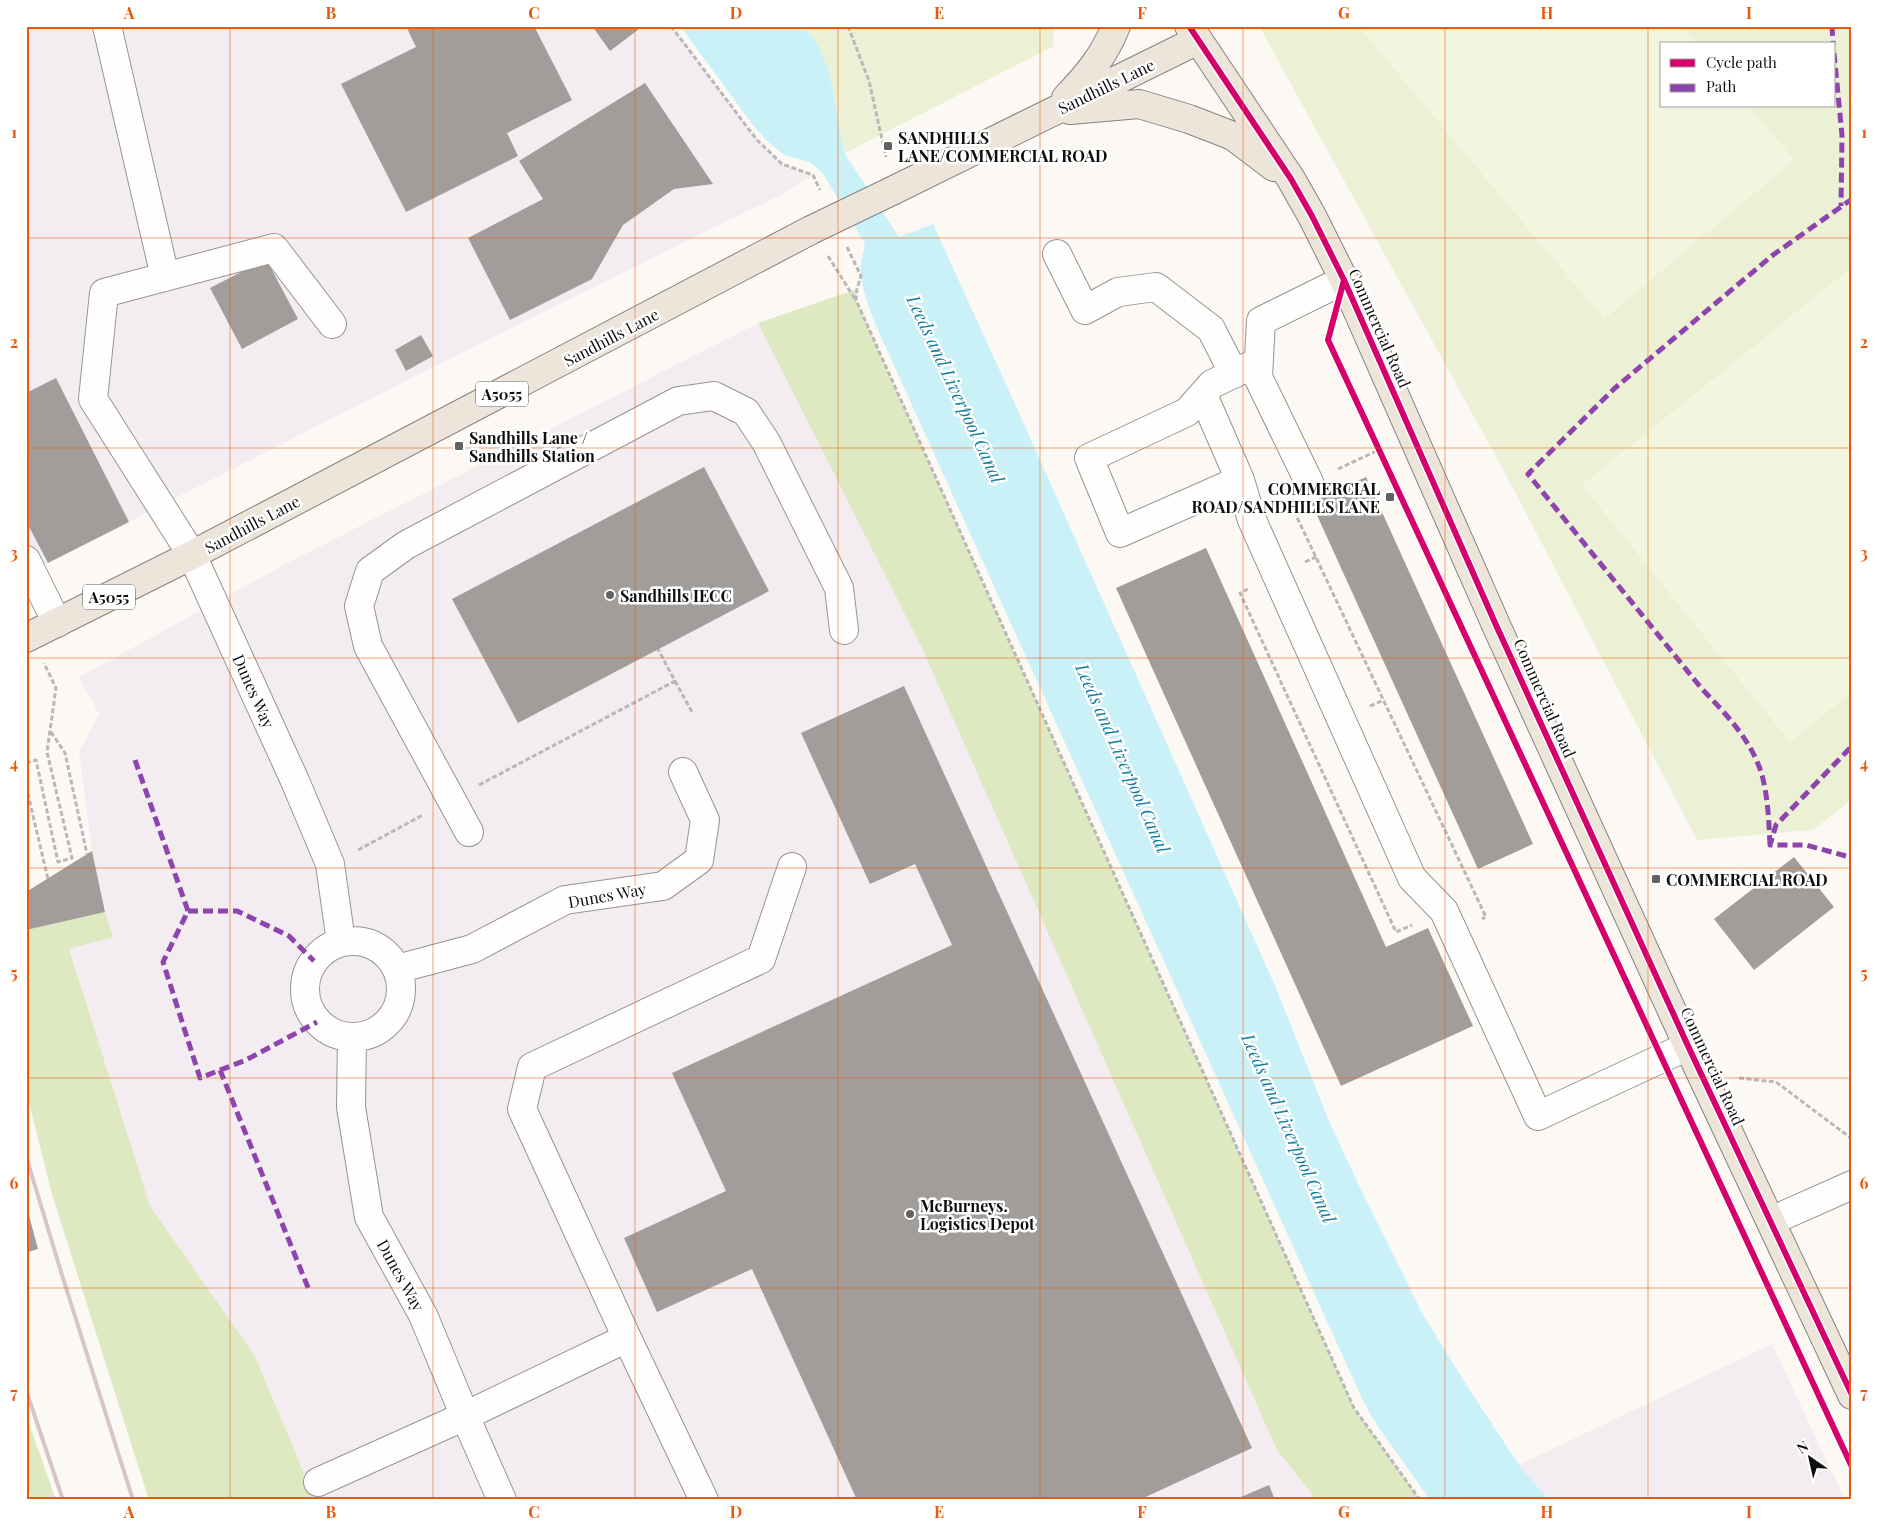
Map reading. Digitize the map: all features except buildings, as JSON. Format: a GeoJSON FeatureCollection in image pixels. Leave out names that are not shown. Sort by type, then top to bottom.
{"type":"FeatureCollection","features":[{"type":"Feature","properties":{"kind":"main road"},"geometry":{"type":"LineString","coordinates":[[1053,112],[1090,72],[1107,47],[1116,26]]}},
{"type":"Feature","properties":{"kind":"main road","name":"Sandhills Lane"},"geometry":{"type":"LineString","coordinates":[[29,637],[192,556],[811,230],[1053,112],[1193,33]]}},
{"type":"Feature","properties":{"kind":"main road","name":"Commercial Road"},"geometry":{"type":"LineString","coordinates":[[1193,33],[1291,179],[1344,280],[1496,625],[1688,1046],[1852,1395]]}},
{"type":"Feature","properties":{"kind":"main road"},"geometry":{"type":"LineString","coordinates":[[1053,112],[1139,104],[1189,119],[1233,136],[1291,179]]}},
{"type":"Feature","properties":{"kind":"street"},"geometry":{"type":"LineString","coordinates":[[107,26],[165,277],[274,248],[332,324]]}},
{"type":"Feature","properties":{"kind":"street"},"geometry":{"type":"LineString","coordinates":[[1056,254],[1085,310],[1118,292],[1156,287],[1211,329],[1234,374]]}},
{"type":"Feature","properties":{"kind":"street","name":"Dunes Way"},"geometry":{"type":"LineString","coordinates":[[165,277],[104,292],[93,399],[192,556],[295,781],[330,864],[341,942]]}},
{"type":"Feature","properties":{"kind":"street"},"geometry":{"type":"LineString","coordinates":[[1309,482],[1258,377],[1261,321],[1344,280]]}},
{"type":"Feature","properties":{"kind":"street"},"geometry":{"type":"LineString","coordinates":[[1240,480],[1120,533],[1089,458],[1187,412],[1212,384],[1258,362]]}},
{"type":"Feature","properties":{"kind":"street"},"geometry":{"type":"LineString","coordinates":[[1203,395],[1240,480],[1252,520],[1412,878],[1444,911],[1538,1116],[1688,1046]]}},
{"type":"Feature","properties":{"kind":"street"},"geometry":{"type":"LineString","coordinates":[[469,832],[368,646],[359,606],[370,571],[406,546],[678,401],[714,396],[746,412],[766,442],[839,588],[844,630]]}},
{"type":"Feature","properties":{"kind":"street"},"geometry":{"type":"LineString","coordinates":[[26,560],[57,623]]}},
{"type":"Feature","properties":{"kind":"street","name":"Dunes Way"},"geometry":{"type":"LineString","coordinates":[[397,969],[472,949],[566,900],[662,886],[677,876],[699,860],[705,820],[684,772]]}},
{"type":"Feature","properties":{"kind":"street"},"geometry":{"type":"LineString","coordinates":[[704,1500],[522,1109],[532,1067],[761,959],[792,867]]}},
{"type":"Feature","properties":{"kind":"street"},"geometry":{"type":"LineString","coordinates":[[358,941],[374,946],[387,956],[397,969],[401,991],[395,1013],[386,1025],[373,1033],[343,1037],[329,1032],[317,1022],[309,1009],[305,993],[306,976],[314,961],[326,949],[341,942],[358,941]]}},
{"type":"Feature","properties":{"kind":"street","name":"Dunes Way"},"geometry":{"type":"LineString","coordinates":[[352,1037],[351,1107],[369,1216],[423,1315],[502,1500]]}},
{"type":"Feature","properties":{"kind":"street"},"geometry":{"type":"LineString","coordinates":[[1771,1221],[1852,1185]]}},
{"type":"Feature","properties":{"kind":"street"},"geometry":{"type":"LineString","coordinates":[[318,1482],[465,1416],[628,1338]]}},
{"type":"Feature","properties":{"kind":"path"},"geometry":{"type":"LineString","coordinates":[[671,26],[757,140],[782,164],[813,175],[821,192]]}},
{"type":"Feature","properties":{"kind":"path"},"geometry":{"type":"LineString","coordinates":[[848,26],[868,81],[894,190]]}},
{"type":"Feature","properties":{"kind":"path"},"geometry":{"type":"LineString","coordinates":[[811,230],[856,300],[1354,1408],[1420,1500]]}},
{"type":"Feature","properties":{"kind":"path"},"geometry":{"type":"LineString","coordinates":[[845,242],[861,276],[856,300]]}},
{"type":"Feature","properties":{"kind":"path"},"geometry":{"type":"LineString","coordinates":[[1412,434],[1309,482],[1290,503],[1486,917],[1454,933]]}},
{"type":"Feature","properties":{"kind":"path"},"geometry":{"type":"LineString","coordinates":[[1375,442],[1383,459]]}},
{"type":"Feature","properties":{"kind":"path"},"geometry":{"type":"LineString","coordinates":[[26,763],[36,760],[58,862],[72,858],[47,752],[56,688],[29,637]]}},
{"type":"Feature","properties":{"kind":"path"},"geometry":{"type":"LineString","coordinates":[[658,649],[693,714]]}},
{"type":"Feature","properties":{"kind":"path"},"geometry":{"type":"LineString","coordinates":[[361,848],[675,681]]}},
{"type":"Feature","properties":{"kind":"path"},"geometry":{"type":"LineString","coordinates":[[50,731],[65,754],[87,854]]}},
{"type":"Feature","properties":{"kind":"path"},"geometry":{"type":"LineString","coordinates":[[26,786],[48,878]]}},
{"type":"Feature","properties":{"kind":"path"},"geometry":{"type":"LineString","coordinates":[[1701,1074],[1776,1082],[1852,1139]]}},
{"type":"Feature","properties":{"kind":"shaded area"},"geometry":{"type":"Polygon","coordinates":[[[26,26],[671,26],[757,140],[782,164],[813,175],[784,193],[473,347],[26,574],[26,26]]]}},
{"type":"Feature","properties":{"kind":"shaded area"},"geometry":{"type":"Polygon","coordinates":[[[857,289],[856,300],[1354,1408],[1420,1500],[149,1500],[52,1194],[26,1090],[26,930],[105,912],[92,851],[79,752],[99,714],[79,677],[295,559],[758,323],[857,289]]]}},
{"type":"Feature","properties":{"kind":"shaded area"},"geometry":{"type":"Polygon","coordinates":[[[1772,1344],[1845,1500],[1549,1500],[1519,1465],[1772,1344]]]}},
{"type":"Feature","properties":{"kind":"green space"},"geometry":{"type":"Polygon","coordinates":[[[804,26],[1053,26],[1054,46],[845,153],[829,71],[818,45],[804,26]]]}},
{"type":"Feature","properties":{"kind":"green space"},"geometry":{"type":"Polygon","coordinates":[[[1259,26],[1852,26],[1852,800],[1813,830],[1697,840],[1505,473],[1259,26]]]}},
{"type":"Feature","properties":{"kind":"green space"},"geometry":{"type":"Polygon","coordinates":[[[1358,26],[1682,26],[1695,42],[1660,42],[1660,108],[1751,108],[1794,160],[1604,319],[1358,26]]]}},
{"type":"Feature","properties":{"kind":"green space"},"geometry":{"type":"Polygon","coordinates":[[[1852,267],[1852,692],[1790,742],[1582,485],[1852,267]]]}},
{"type":"Feature","properties":{"kind":"green space"},"geometry":{"type":"Polygon","coordinates":[[[857,289],[856,300],[1354,1408],[1420,1500],[1317,1500],[1277,1450],[921,646],[758,323],[857,289]]]}},
{"type":"Feature","properties":{"kind":"green space"},"geometry":{"type":"Polygon","coordinates":[[[105,912],[113,937],[69,949],[150,1206],[255,1356],[315,1500],[149,1500],[52,1194],[26,1090],[26,930],[105,912]]]}},
{"type":"Feature","properties":{"kind":"green space"},"geometry":{"type":"Polygon","coordinates":[[[26,1415],[56,1500],[32,1500],[26,1480],[26,1415]]]}},
{"type":"Feature","properties":{"kind":"water","name":"Leeds and Liverpool Canal"},"geometry":{"type":"Polygon","coordinates":[[[680,26],[804,26],[818,45],[829,71],[845,154],[899,237],[933,224],[1276,988],[1328,1119],[1363,1194],[1423,1315],[1519,1465],[1549,1500],[1430,1500],[1377,1425],[1364,1403],[878,331],[862,282],[861,264],[865,244],[822,172],[809,162],[784,155],[767,141],[753,125],[680,26]]]}},
{"type":"Feature","properties":{"kind":"railway"},"geometry":{"type":"LineString","coordinates":[[26,1156],[133,1500]]}},
{"type":"Feature","properties":{"kind":"railway"},"geometry":{"type":"LineString","coordinates":[[26,1390],[63,1500]]}},
{"type":"Feature","properties":{"kind":"marked path"},"geometry":{"type":"LineString","coordinates":[[1832,26],[1833,42]]}},
{"type":"Feature","properties":{"kind":"marked path"},"geometry":{"type":"LineString","coordinates":[[1836,74],[1842,135],[1841,206]]}},
{"type":"Feature","properties":{"kind":"marked path"},"geometry":{"type":"LineString","coordinates":[[1770,845],[1763,779],[1759,766],[1746,742],[1730,719],[1702,689],[1528,474],[1615,388],[1773,255],[1852,199]]}},
{"type":"Feature","properties":{"kind":"marked path"},"geometry":{"type":"LineString","coordinates":[[1846,856],[1806,845],[1770,845],[1776,825],[1852,746]]}},
{"type":"Feature","properties":{"kind":"marked path"},"geometry":{"type":"LineString","coordinates":[[135,760],[188,911],[163,962],[200,1078],[246,1060],[317,1022]]}},
{"type":"Feature","properties":{"kind":"marked path"},"geometry":{"type":"LineString","coordinates":[[188,911],[237,911],[289,936],[314,961]]}},
{"type":"Feature","properties":{"kind":"marked path"},"geometry":{"type":"LineString","coordinates":[[220,1070],[309,1290]]}},
{"type":"Feature","properties":{"kind":"cycle path"},"geometry":{"type":"LineString","coordinates":[[1189,26],[1291,179],[1344,280],[1496,625],[1688,1046],[1852,1395]]}},
{"type":"Feature","properties":{"kind":"cycle path"},"geometry":{"type":"LineString","coordinates":[[1344,280],[1328,340],[1852,1467]]}},
{"type":"Feature","properties":{"kind":"place","name":"SANDHILLS LANE/COMMERCIAL ROAD"},"geometry":{"type":"Point","coordinates":[888,146]}},
{"type":"Feature","properties":{"kind":"place","name":"Sandhills Lane / Sandhills Station"},"geometry":{"type":"Point","coordinates":[459,446]}},
{"type":"Feature","properties":{"kind":"place","name":"COMMERCIAL ROAD/SANDHILLS LANE"},"geometry":{"type":"Point","coordinates":[1390,497]}},
{"type":"Feature","properties":{"kind":"place","name":"Sandhills IECC"},"geometry":{"type":"Point","coordinates":[610,595]}},
{"type":"Feature","properties":{"kind":"place","name":"COMMERCIAL ROAD"},"geometry":{"type":"Point","coordinates":[1656,879]}},
{"type":"Feature","properties":{"kind":"place","name":"McBurneys. Logistics Depot"},"geometry":{"type":"Point","coordinates":[910,1214]}}]}
